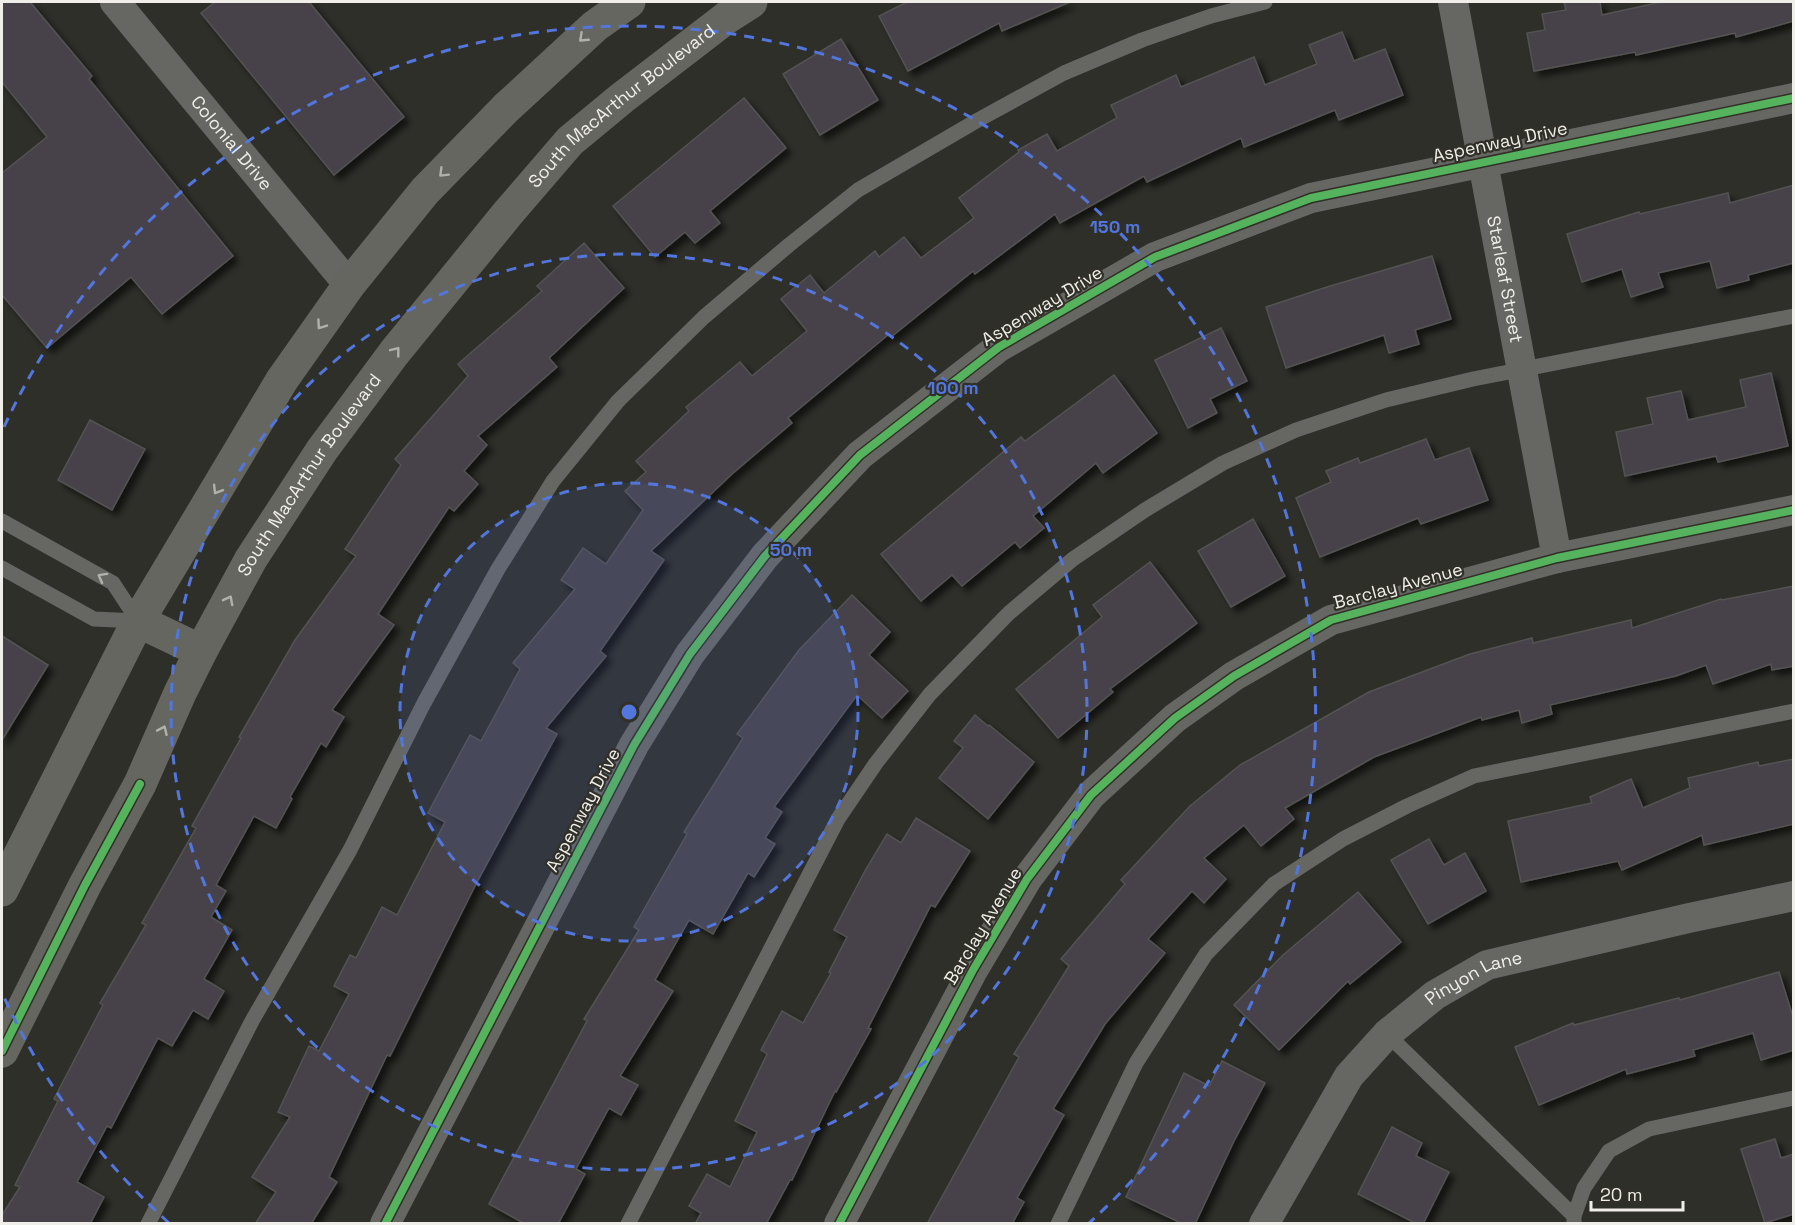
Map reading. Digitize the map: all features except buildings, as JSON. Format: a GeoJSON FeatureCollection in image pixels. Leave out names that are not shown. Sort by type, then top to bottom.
{"type":"FeatureCollection","features":[{"type":"Feature","properties":{"kind":"main road"},"geometry":{"type":"LineString","coordinates":[[2,890],[138,621],[282,380],[349,285],[425,191],[498,117],[595,26],[629,2]]}},
{"type":"Feature","properties":{"kind":"main road","name":"South MacArthur Boulevard"},"geometry":{"type":"LineString","coordinates":[[2,1050],[140,784],[201,651],[251,559],[321,450],[393,353],[570,141],[730,7]]}},
{"type":"Feature","properties":{"kind":"main road"},"geometry":{"type":"LineString","coordinates":[[138,621],[201,651]]}},
{"type":"Feature","properties":{"kind":"street","name":"Colonial Drive"},"geometry":{"type":"LineString","coordinates":[[115,2],[349,285]]}},
{"type":"Feature","properties":{"kind":"street","name":"Starleaf Street"},"geometry":{"type":"LineString","coordinates":[[1453,2],[1557,558]]}},
{"type":"Feature","properties":{"kind":"street","name":"Aspenway Drive"},"geometry":{"type":"LineString","coordinates":[[385,1224],[634,745],[665,694],[690,654],[765,556],[860,455],[999,347],[1155,257],[1311,198],[1794,98]]}},
{"type":"Feature","properties":{"kind":"street","name":"Barclay Avenue"},"geometry":{"type":"LineString","coordinates":[[839,1224],[985,950],[1027,879],[1090,795],[1175,718],[1234,676],[1331,620],[1557,558],[1794,510]]}},
{"type":"Feature","properties":{"kind":"street","name":"Pinyon Lane"},"geometry":{"type":"LineString","coordinates":[[1264,1224],[1349,1076],[1387,1034],[1435,995],[1487,965],[1794,896]]}},
{"type":"Feature","properties":{"kind":"lane"},"geometry":{"type":"LineString","coordinates":[[148,1224],[252,1021],[350,850],[424,703],[498,569],[553,481],[618,401],[704,317],[858,190],[1064,73],[1161,33],[1211,16],[1265,2]]}},
{"type":"Feature","properties":{"kind":"lane"},"geometry":{"type":"LineString","coordinates":[[627,1224],[838,819],[876,763],[930,694],[1009,613],[1073,559],[1145,510],[1223,463],[1296,430],[1386,400],[1521,370],[1794,315]]}},
{"type":"Feature","properties":{"kind":"lane"},"geometry":{"type":"LineString","coordinates":[[2,521],[113,583],[138,621]]}},
{"type":"Feature","properties":{"kind":"lane"},"geometry":{"type":"LineString","coordinates":[[2,568],[94,619],[138,621]]}},
{"type":"Feature","properties":{"kind":"lane"},"geometry":{"type":"LineString","coordinates":[[1058,1224],[1136,1063],[1206,954],[1274,884],[1343,839],[1407,806],[1474,776],[1794,711]]}},
{"type":"Feature","properties":{"kind":"lane"},"geometry":{"type":"LineString","coordinates":[[1387,1034],[1574,1220],[1584,1188],[1609,1151],[1649,1129],[1794,1098]]}},
{"type":"Feature","properties":{"kind":"cycle path"},"geometry":{"type":"LineString","coordinates":[[385,1224],[634,745],[690,654],[765,556],[860,455],[999,347],[1155,257],[1311,198],[1794,98]]}},
{"type":"Feature","properties":{"kind":"cycle path"},"geometry":{"type":"LineString","coordinates":[[839,1224],[973,970],[1027,879],[1091,795],[1175,718],[1234,676],[1331,620],[1557,558],[1794,510]]}},
{"type":"Feature","properties":{"kind":"cycle path"},"geometry":{"type":"LineString","coordinates":[[2,1051],[85,885],[140,784]]}}]}
